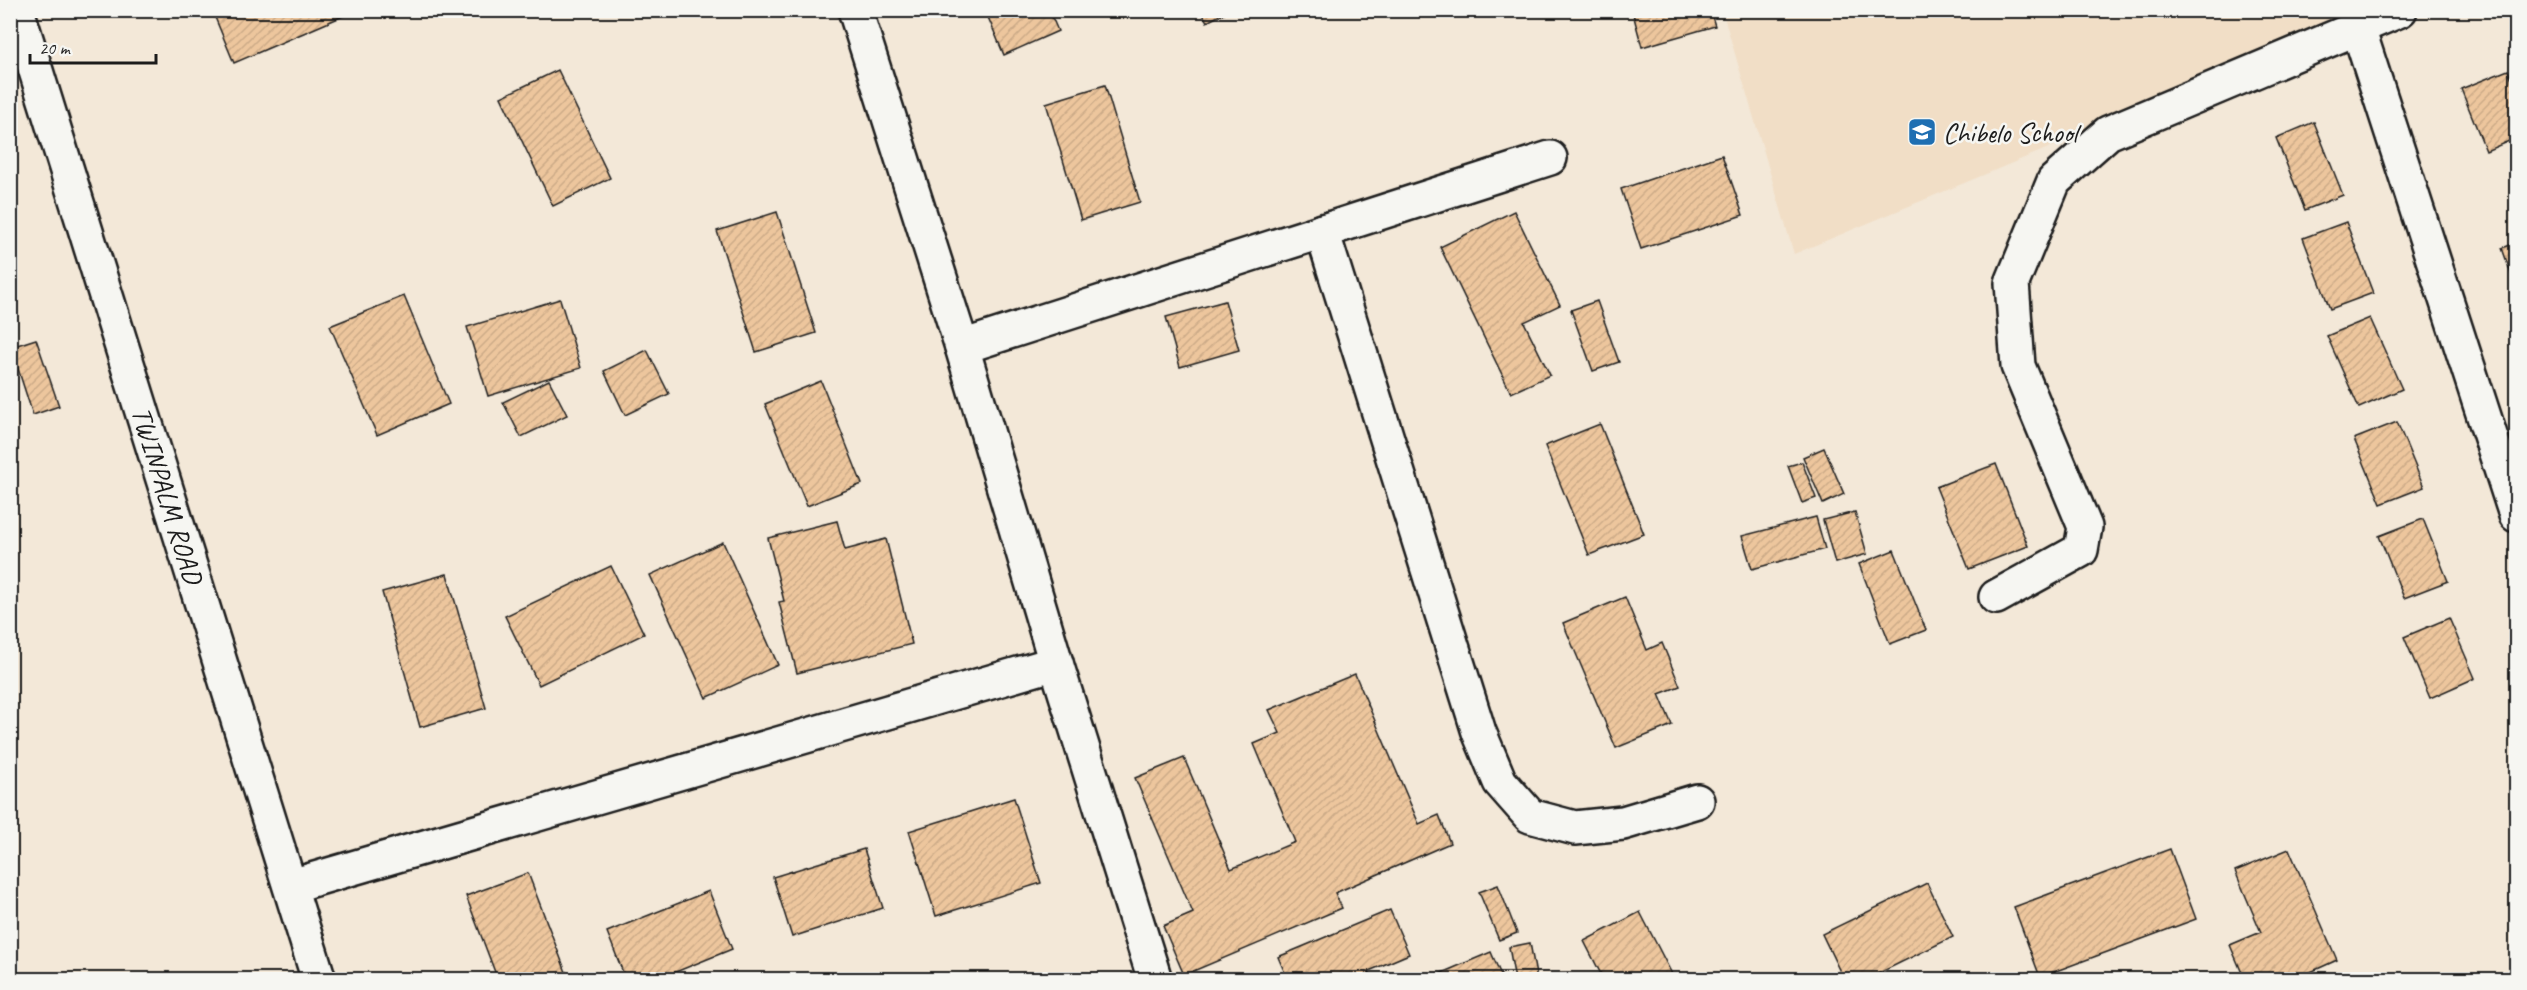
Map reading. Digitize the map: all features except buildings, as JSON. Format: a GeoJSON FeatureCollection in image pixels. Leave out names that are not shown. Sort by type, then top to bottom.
{"type":"FeatureCollection","features":[{"type":"Feature","properties":{"kind":"street","name":"TWINPALM ROAD"},"geometry":{"type":"LineString","coordinates":[[16,10],[319,980]]}},
{"type":"Feature","properties":{"kind":"street"},"geometry":{"type":"LineString","coordinates":[[855,10],[962,347],[1056,663],[1155,980]]}},
{"type":"Feature","properties":{"kind":"street"},"geometry":{"type":"LineString","coordinates":[[1996,597],[2081,550],[2085,527],[2018,366],[2012,283],[2054,181],[2108,133],[2400,10]]}},
{"type":"Feature","properties":{"kind":"street"},"geometry":{"type":"LineString","coordinates":[[2358,28],[2517,515]]}},
{"type":"Feature","properties":{"kind":"street"},"geometry":{"type":"LineString","coordinates":[[962,347],[1550,158]]}},
{"type":"Feature","properties":{"kind":"street"},"geometry":{"type":"LineString","coordinates":[[1322,231],[1479,732],[1500,782],[1530,816],[1575,828],[1623,823],[1697,801]]}},
{"type":"Feature","properties":{"kind":"street"},"geometry":{"type":"LineString","coordinates":[[291,886],[1056,663]]}},
{"type":"Feature","properties":{"kind":"shaded area","name":"Chibelo School"},"geometry":{"type":"Polygon","coordinates":[[[1722,10],[2377,11],[1794,254],[1722,10]]]}},
{"type":"Feature","properties":{"kind":"place","name":"Chibelo School"},"geometry":{"type":"Point","coordinates":[1922,132]}}]}
